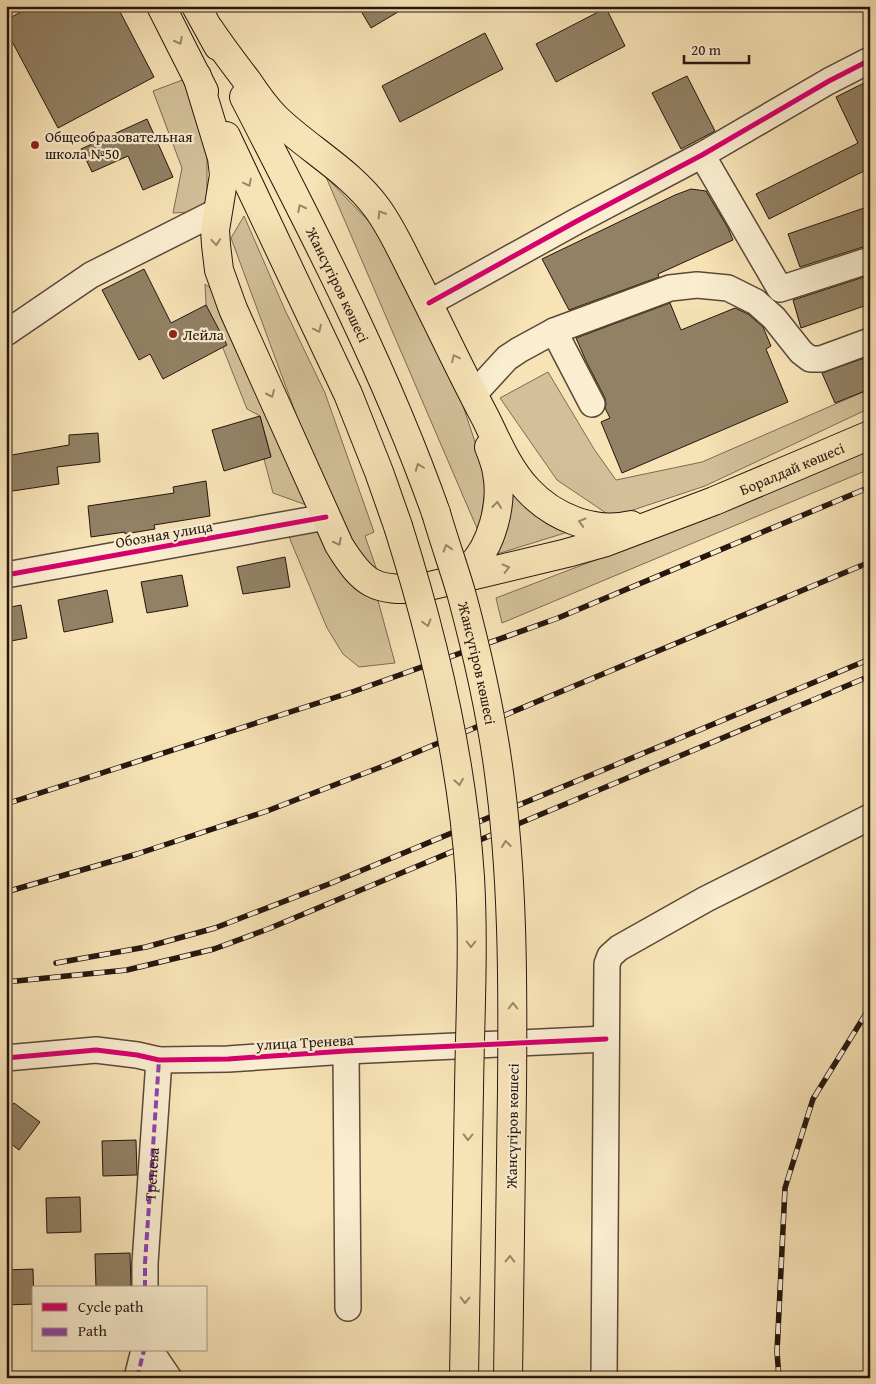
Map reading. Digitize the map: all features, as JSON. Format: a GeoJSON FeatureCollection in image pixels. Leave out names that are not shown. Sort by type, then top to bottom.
{"type":"FeatureCollection","features":[{"type":"Feature","properties":{"kind":"main road"},"geometry":{"type":"LineString","coordinates":[[161,6],[197,76],[348,394],[398,526],[415,578],[433,645],[451,729],[463,810],[470,877],[471,977],[464,1378]]}},
{"type":"Feature","properties":{"kind":"main road","name":"Жансүгіров көшесі"},"geometry":{"type":"LineString","coordinates":[[196,6],[318,241],[388,391],[436,513],[462,595],[475,648],[498,767],[508,855],[512,936],[513,1000],[508,1378]]}},
{"type":"Feature","properties":{"kind":"main road"},"geometry":{"type":"LineString","coordinates":[[210,30],[275,117],[364,192],[377,208],[429,303],[473,395],[512,470],[527,490],[543,505],[579,522],[603,528],[619,528],[714,501]]}},
{"type":"Feature","properties":{"kind":"main road"},"geometry":{"type":"LineString","coordinates":[[197,76],[222,158],[224,175],[215,230],[219,270],[233,309],[339,545],[348,561],[365,579],[389,589],[421,588],[591,547],[714,501]]}},
{"type":"Feature","properties":{"kind":"main road"},"geometry":{"type":"LineString","coordinates":[[442,583],[469,568],[488,540],[496,514],[498,473],[473,395]]}},
{"type":"Feature","properties":{"kind":"main road","name":"Боралдай көшесі"},"geometry":{"type":"LineString","coordinates":[[714,501],[870,434]]}},
{"type":"Feature","properties":{"kind":"street"},"geometry":{"type":"LineString","coordinates":[[429,303],[577,221],[702,155],[829,81],[870,60]]}},
{"type":"Feature","properties":{"kind":"street"},"geometry":{"type":"LineString","coordinates":[[702,155],[780,289],[870,260]]}},
{"type":"Feature","properties":{"kind":"street"},"geometry":{"type":"LineString","coordinates":[[6,333],[91,275],[218,211]]}},
{"type":"Feature","properties":{"kind":"street"},"geometry":{"type":"LineString","coordinates":[[473,395],[507,358],[518,350],[554,331],[670,288],[697,285],[728,288],[756,302],[774,318],[800,352],[810,359],[821,359],[870,341]]}},
{"type":"Feature","properties":{"kind":"street"},"geometry":{"type":"LineString","coordinates":[[554,331],[592,404]]}},
{"type":"Feature","properties":{"kind":"street","name":"Обозная улица"},"geometry":{"type":"LineString","coordinates":[[6,575],[326,517]]}},
{"type":"Feature","properties":{"kind":"street"},"geometry":{"type":"LineString","coordinates":[[604,1378],[607,964],[610,956],[619,948],[706,899],[870,817]]}},
{"type":"Feature","properties":{"kind":"street","name":"улица Тренева"},"geometry":{"type":"LineString","coordinates":[[6,1058],[96,1050],[159,1060],[228,1059],[606,1039]]}},
{"type":"Feature","properties":{"kind":"street","name":"улица Тренева"},"geometry":{"type":"LineString","coordinates":[[346,1052],[348,1308]]}},
{"type":"Feature","properties":{"kind":"street","name":"Тренева"},"geometry":{"type":"LineString","coordinates":[[145,1286],[159,1060]]}},
{"type":"Feature","properties":{"kind":"street"},"geometry":{"type":"LineString","coordinates":[[137,1378],[144,1352]]}},
{"type":"Feature","properties":{"kind":"street"},"geometry":{"type":"LineString","coordinates":[[151,1352],[169,1378]]}},
{"type":"Feature","properties":{"kind":"shaded area"},"geometry":{"type":"Polygon","coordinates":[[[185,79],[207,147],[207,211],[173,213],[182,168],[153,91],[185,79]]]}},
{"type":"Feature","properties":{"kind":"shaded area"},"geometry":{"type":"Polygon","coordinates":[[[326,177],[384,237],[449,364],[487,478],[479,533],[326,177]]]}},
{"type":"Feature","properties":{"kind":"shaded area"},"geometry":{"type":"Polygon","coordinates":[[[244,216],[285,310],[325,393],[374,532],[365,536],[379,576],[341,536],[231,238],[244,216]]]}},
{"type":"Feature","properties":{"kind":"shaded area"},"geometry":{"type":"Polygon","coordinates":[[[205,284],[221,296],[312,507],[273,493],[264,459],[271,456],[260,416],[247,409],[206,305],[205,284]]]}},
{"type":"Feature","properties":{"kind":"shaded area"},"geometry":{"type":"Polygon","coordinates":[[[548,372],[594,449],[616,480],[702,462],[870,389],[870,408],[705,486],[612,517],[557,480],[500,398],[548,372]]]}},
{"type":"Feature","properties":{"kind":"shaded area"},"geometry":{"type":"Polygon","coordinates":[[[870,449],[870,469],[502,623],[496,598],[752,500],[870,449]]]}},
{"type":"Feature","properties":{"kind":"shaded area"},"geometry":{"type":"Polygon","coordinates":[[[506,487],[568,532],[494,555],[506,487]]]}},
{"type":"Feature","properties":{"kind":"shaded area"},"geometry":{"type":"Polygon","coordinates":[[[321,529],[346,580],[377,597],[395,663],[359,667],[343,654],[327,628],[287,532],[321,529]]]}},
{"type":"Feature","properties":{"kind":"building"},"geometry":{"type":"Polygon","coordinates":[[[32,6],[117,6],[154,77],[58,128],[6,30],[6,20],[32,6]]]}},
{"type":"Feature","properties":{"kind":"building"},"geometry":{"type":"Polygon","coordinates":[[[358,6],[408,6],[371,28],[358,6]]]}},
{"type":"Feature","properties":{"kind":"building"},"geometry":{"type":"Polygon","coordinates":[[[606,8],[625,46],[556,82],[536,44],[606,8]]]}},
{"type":"Feature","properties":{"kind":"building"},"geometry":{"type":"Polygon","coordinates":[[[485,33],[503,69],[400,122],[382,86],[485,33]]]}},
{"type":"Feature","properties":{"kind":"building"},"geometry":{"type":"Polygon","coordinates":[[[687,76],[715,131],[681,149],[652,93],[687,76]]]}},
{"type":"Feature","properties":{"kind":"building"},"geometry":{"type":"Polygon","coordinates":[[[870,80],[870,168],[769,219],[756,194],[858,143],[836,97],[870,80]]]}},
{"type":"Feature","properties":{"kind":"building"},"geometry":{"type":"Polygon","coordinates":[[[147,119],[173,177],[143,190],[128,156],[92,172],[81,149],[147,119]]]}},
{"type":"Feature","properties":{"kind":"building"},"geometry":{"type":"Polygon","coordinates":[[[691,189],[706,191],[733,240],[658,274],[659,277],[569,310],[542,259],[691,189]]]}},
{"type":"Feature","properties":{"kind":"building"},"geometry":{"type":"Polygon","coordinates":[[[870,206],[870,246],[800,267],[788,234],[870,206]]]}},
{"type":"Feature","properties":{"kind":"building","name":"Лейла"},"geometry":{"type":"Polygon","coordinates":[[[144,269],[171,323],[206,305],[227,345],[163,379],[150,354],[139,360],[102,290],[144,269]]]}},
{"type":"Feature","properties":{"kind":"building"},"geometry":{"type":"Polygon","coordinates":[[[870,275],[870,304],[801,328],[793,300],[870,275]]]}},
{"type":"Feature","properties":{"kind":"building"},"geometry":{"type":"Polygon","coordinates":[[[670,303],[681,330],[735,308],[748,314],[763,327],[771,346],[766,349],[788,402],[622,473],[601,422],[610,418],[605,408],[605,398],[576,338],[670,303]]]}},
{"type":"Feature","properties":{"kind":"building"},"geometry":{"type":"Polygon","coordinates":[[[870,356],[870,389],[835,403],[822,373],[870,356]]]}},
{"type":"Feature","properties":{"kind":"building"},"geometry":{"type":"Polygon","coordinates":[[[260,416],[271,457],[224,471],[212,430],[260,416]]]}},
{"type":"Feature","properties":{"kind":"building"},"geometry":{"type":"Polygon","coordinates":[[[98,433],[100,462],[57,467],[59,484],[6,492],[6,456],[69,445],[69,435],[98,433]]]}},
{"type":"Feature","properties":{"kind":"building"},"geometry":{"type":"Polygon","coordinates":[[[206,481],[210,516],[154,525],[155,529],[91,537],[88,506],[174,493],[173,487],[206,481]]]}},
{"type":"Feature","properties":{"kind":"building"},"geometry":{"type":"Polygon","coordinates":[[[285,557],[290,587],[243,594],[237,567],[285,557]]]}},
{"type":"Feature","properties":{"kind":"building"},"geometry":{"type":"Polygon","coordinates":[[[182,575],[188,606],[147,613],[141,582],[182,575]]]}},
{"type":"Feature","properties":{"kind":"building"},"geometry":{"type":"Polygon","coordinates":[[[107,590],[113,622],[64,632],[58,600],[107,590]]]}},
{"type":"Feature","properties":{"kind":"building"},"geometry":{"type":"Polygon","coordinates":[[[21,605],[27,638],[6,642],[6,608],[21,605]]]}},
{"type":"Feature","properties":{"kind":"building"},"geometry":{"type":"Polygon","coordinates":[[[14,1103],[40,1122],[19,1150],[6,1140],[6,1113],[14,1103]]]}},
{"type":"Feature","properties":{"kind":"building"},"geometry":{"type":"Polygon","coordinates":[[[136,1140],[137,1175],[103,1176],[102,1141],[136,1140]]]}},
{"type":"Feature","properties":{"kind":"building"},"geometry":{"type":"Polygon","coordinates":[[[80,1197],[81,1232],[47,1233],[46,1198],[80,1197]]]}},
{"type":"Feature","properties":{"kind":"building"},"geometry":{"type":"Polygon","coordinates":[[[130,1253],[131,1286],[96,1286],[95,1254],[130,1253]]]}},
{"type":"Feature","properties":{"kind":"building"},"geometry":{"type":"Polygon","coordinates":[[[33,1269],[32,1304],[6,1305],[6,1270],[33,1269]]]}},
{"type":"Feature","properties":{"kind":"railway"},"geometry":{"type":"LineString","coordinates":[[6,804],[355,691],[558,618],[870,487]]}},
{"type":"Feature","properties":{"kind":"railway"},"geometry":{"type":"LineString","coordinates":[[6,892],[137,854],[267,811],[386,765],[870,562]]}},
{"type":"Feature","properties":{"kind":"railway"},"geometry":{"type":"LineString","coordinates":[[56,963],[146,947],[215,928],[329,884],[870,659]]}},
{"type":"Feature","properties":{"kind":"railway"},"geometry":{"type":"LineString","coordinates":[[6,982],[127,970],[214,949],[268,929],[870,676]]}},
{"type":"Feature","properties":{"kind":"railway"},"geometry":{"type":"LineString","coordinates":[[779,1378],[777,1352],[785,1188],[813,1099],[870,1007]]}},
{"type":"Feature","properties":{"kind":"marked path"},"geometry":{"type":"LineString","coordinates":[[145,1286],[159,1060]]}},
{"type":"Feature","properties":{"kind":"marked path"},"geometry":{"type":"LineString","coordinates":[[137,1378],[144,1352]]}},
{"type":"Feature","properties":{"kind":"cycle path"},"geometry":{"type":"LineString","coordinates":[[429,303],[577,221],[702,155],[829,81],[870,60]]}},
{"type":"Feature","properties":{"kind":"cycle path"},"geometry":{"type":"LineString","coordinates":[[6,575],[326,517]]}},
{"type":"Feature","properties":{"kind":"cycle path"},"geometry":{"type":"LineString","coordinates":[[6,1058],[96,1050],[159,1060],[228,1059],[346,1051],[606,1039]]}},
{"type":"Feature","properties":{"kind":"place","name":"Общеобразовательная школа №50"},"geometry":{"type":"Point","coordinates":[35,145]}},
{"type":"Feature","properties":{"kind":"place","name":"Лейла"},"geometry":{"type":"Point","coordinates":[173,334]}}]}
